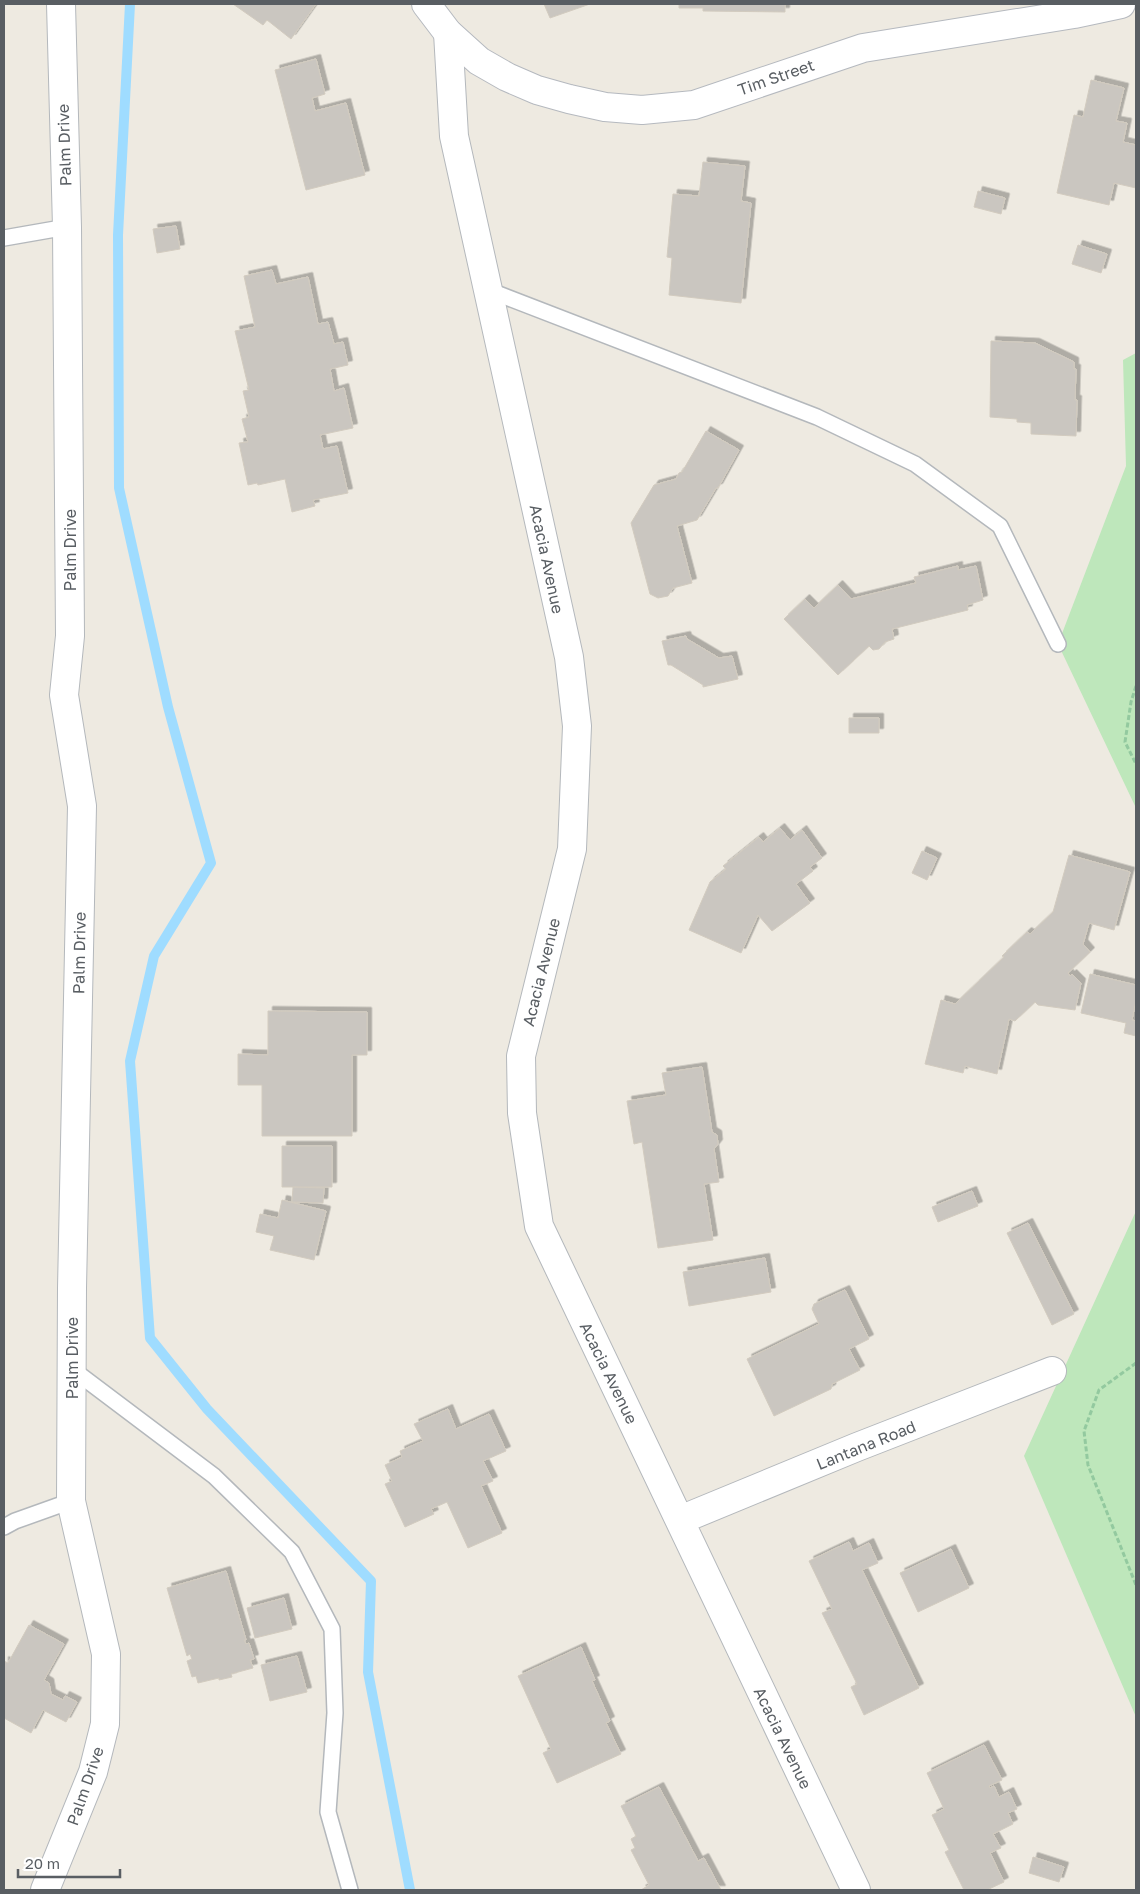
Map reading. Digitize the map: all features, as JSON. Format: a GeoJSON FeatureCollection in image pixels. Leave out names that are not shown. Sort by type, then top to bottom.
{"type":"FeatureCollection","features":[{"type":"Feature","properties":{"kind":"street","name":"Palm Drive"},"geometry":{"type":"LineString","coordinates":[[45,1890],[93,1772],[105,1724],[106,1654],[71,1501],[72,1288],[82,806],[64,695],[70,636],[67,227],[61,4]]}},
{"type":"Feature","properties":{"kind":"street"},"geometry":{"type":"LineString","coordinates":[[426,4],[448,33]]}},
{"type":"Feature","properties":{"kind":"street","name":"Tim Street"},"geometry":{"type":"LineString","coordinates":[[448,33],[478,61],[507,77],[538,90],[606,107],[642,110],[694,105],[863,48],[1074,14],[1120,4]]}},
{"type":"Feature","properties":{"kind":"street","name":"Acacia Avenue"},"geometry":{"type":"LineString","coordinates":[[448,33],[454,136],[569,657],[577,726],[572,849],[521,1056],[522,1113],[539,1226],[680,1520],[754,1680],[856,1890]]}},
{"type":"Feature","properties":{"kind":"street","name":"Lantana Road"},"geometry":{"type":"LineString","coordinates":[[680,1520],[1052,1371]]}},
{"type":"Feature","properties":{"kind":"lane"},"geometry":{"type":"LineString","coordinates":[[4,238],[67,227]]}},
{"type":"Feature","properties":{"kind":"lane"},"geometry":{"type":"LineString","coordinates":[[488,290],[817,417],[915,464],[1000,526],[1058,644]]}},
{"type":"Feature","properties":{"kind":"lane"},"geometry":{"type":"LineString","coordinates":[[72,1369],[214,1476],[292,1552],[332,1628],[335,1713],[328,1812],[350,1890]]}},
{"type":"Feature","properties":{"kind":"lane"},"geometry":{"type":"LineString","coordinates":[[4,1527],[15,1521],[71,1501]]}},
{"type":"Feature","properties":{"kind":"path"},"geometry":{"type":"LineString","coordinates":[[1136,686],[1130,702],[1125,742],[1136,764]]}},
{"type":"Feature","properties":{"kind":"path"},"geometry":{"type":"LineString","coordinates":[[1136,1363],[1099,1390],[1084,1431],[1088,1465],[1136,1585]]}},
{"type":"Feature","properties":{"kind":"green space"},"geometry":{"type":"Polygon","coordinates":[[[1136,353],[1136,808],[1058,644],[1126,466],[1123,360],[1136,353]]]}},
{"type":"Feature","properties":{"kind":"green space"},"geometry":{"type":"Polygon","coordinates":[[[1136,1211],[1136,1717],[1024,1456],[1136,1211]]]}},
{"type":"Feature","properties":{"kind":"building"},"geometry":{"type":"Polygon","coordinates":[[[233,4],[316,4],[291,39],[267,20],[263,25],[233,4]]]}},
{"type":"Feature","properties":{"kind":"building"},"geometry":{"type":"Polygon","coordinates":[[[544,4],[590,4],[550,18],[544,4]]]}},
{"type":"Feature","properties":{"kind":"building"},"geometry":{"type":"Polygon","coordinates":[[[679,4],[785,4],[785,12],[703,11],[703,8],[679,8],[679,4]]]}},
{"type":"Feature","properties":{"kind":"building"},"geometry":{"type":"Polygon","coordinates":[[[316,59],[325,94],[312,98],[315,111],[346,103],[365,175],[306,190],[275,70],[316,59]]]}},
{"type":"Feature","properties":{"kind":"building"},"geometry":{"type":"Polygon","coordinates":[[[1091,80],[1124,88],[1116,121],[1127,123],[1123,142],[1136,145],[1136,188],[1114,183],[1109,205],[1057,193],[1074,115],[1083,117],[1091,80]]]}},
{"type":"Feature","properties":{"kind":"building"},"geometry":{"type":"Polygon","coordinates":[[[703,162],[745,166],[741,201],[751,203],[741,303],[669,295],[672,258],[667,257],[673,194],[699,196],[703,162]]]}},
{"type":"Feature","properties":{"kind":"building"},"geometry":{"type":"Polygon","coordinates":[[[978,191],[1005,198],[1001,214],[974,207],[978,191]]]}},
{"type":"Feature","properties":{"kind":"building"},"geometry":{"type":"Polygon","coordinates":[[[176,226],[180,249],[157,253],[153,229],[176,226]]]}},
{"type":"Feature","properties":{"kind":"building"},"geometry":{"type":"Polygon","coordinates":[[[1078,245],[1107,254],[1101,273],[1072,264],[1078,245]]]}},
{"type":"Feature","properties":{"kind":"building"},"geometry":{"type":"Polygon","coordinates":[[[272,270],[276,284],[308,277],[318,324],[328,322],[334,344],[343,342],[348,365],[330,369],[334,391],[344,388],[353,428],[320,435],[323,449],[337,446],[348,493],[313,500],[315,506],[292,512],[285,479],[258,485],[257,483],[248,485],[239,443],[248,442],[242,419],[249,417],[243,391],[249,390],[235,331],[255,327],[244,276],[272,270]]]}},
{"type":"Feature","properties":{"kind":"building"},"geometry":{"type":"Polygon","coordinates":[[[991,341],[1035,343],[1074,362],[1074,369],[1076,369],[1075,400],[1077,400],[1076,436],[1031,434],[1031,423],[1017,422],[1017,419],[990,417],[991,341]]]}},
{"type":"Feature","properties":{"kind":"building"},"geometry":{"type":"Polygon","coordinates":[[[706,431],[739,450],[718,488],[716,488],[697,520],[677,526],[692,583],[673,588],[668,596],[658,598],[650,594],[631,523],[654,485],[676,479],[679,473],[682,472],[706,431]]]}},
{"type":"Feature","properties":{"kind":"building"},"geometry":{"type":"Polygon","coordinates":[[[958,566],[958,570],[976,566],[983,600],[967,605],[968,610],[892,629],[894,639],[885,642],[879,649],[873,650],[869,646],[838,675],[784,619],[805,599],[814,608],[838,585],[851,599],[916,583],[914,577],[958,566]]]}},
{"type":"Feature","properties":{"kind":"building"},"geometry":{"type":"Polygon","coordinates":[[[686,636],[687,639],[719,658],[732,656],[738,679],[703,687],[703,685],[668,665],[662,641],[686,636]]]}},
{"type":"Feature","properties":{"kind":"building"},"geometry":{"type":"Polygon","coordinates":[[[849,718],[879,718],[879,733],[849,733],[849,718]]]}},
{"type":"Feature","properties":{"kind":"building"},"geometry":{"type":"Polygon","coordinates":[[[780,828],[790,840],[802,830],[822,858],[810,867],[813,871],[796,884],[810,903],[772,931],[758,915],[741,953],[689,930],[710,882],[726,869],[723,866],[759,837],[763,842],[780,828]]]}},
{"type":"Feature","properties":{"kind":"building"},"geometry":{"type":"Polygon","coordinates":[[[922,851],[937,858],[927,880],[912,873],[922,851]]]}},
{"type":"Feature","properties":{"kind":"building"},"geometry":{"type":"Polygon","coordinates":[[[1069,855],[1130,872],[1114,930],[1089,923],[1083,944],[1090,952],[1068,973],[1070,976],[1072,974],[1081,983],[1075,1010],[1038,1005],[1035,1002],[1015,1021],[1009,1019],[997,1074],[965,1066],[963,1073],[925,1064],[941,1000],[955,1004],[1027,932],[1030,934],[1053,912],[1069,855]]]}},
{"type":"Feature","properties":{"kind":"building"},"geometry":{"type":"Polygon","coordinates":[[[1090,974],[1136,985],[1136,1000],[1132,1020],[1136,1021],[1136,1036],[1124,1033],[1126,1023],[1081,1013],[1090,974]]]}},
{"type":"Feature","properties":{"kind":"building"},"geometry":{"type":"Polygon","coordinates":[[[268,1011],[367,1012],[367,1055],[352,1055],[352,1136],[262,1136],[262,1085],[238,1085],[238,1054],[268,1055],[268,1011]]]}},
{"type":"Feature","properties":{"kind":"building"},"geometry":{"type":"Polygon","coordinates":[[[702,1067],[712,1132],[717,1135],[718,1144],[714,1149],[719,1182],[704,1184],[713,1240],[658,1248],[642,1142],[634,1144],[627,1101],[666,1095],[662,1073],[702,1067]]]}},
{"type":"Feature","properties":{"kind":"building"},"geometry":{"type":"Polygon","coordinates":[[[282,1146],[332,1146],[332,1187],[282,1187],[282,1146]]]}},
{"type":"Feature","properties":{"kind":"building"},"geometry":{"type":"Polygon","coordinates":[[[293,1187],[324,1188],[323,1203],[292,1202],[293,1187]]]}},
{"type":"Feature","properties":{"kind":"building"},"geometry":{"type":"Polygon","coordinates":[[[972,1191],[978,1206],[938,1222],[932,1207],[972,1191]]]}},
{"type":"Feature","properties":{"kind":"building"},"geometry":{"type":"Polygon","coordinates":[[[282,1200],[326,1211],[314,1260],[270,1250],[274,1236],[256,1232],[260,1214],[278,1218],[282,1200]]]}},
{"type":"Feature","properties":{"kind":"building"},"geometry":{"type":"Polygon","coordinates":[[[1028,1223],[1074,1314],[1052,1325],[1007,1233],[1028,1223]]]}},
{"type":"Feature","properties":{"kind":"building"},"geometry":{"type":"Polygon","coordinates":[[[765,1258],[771,1292],[689,1306],[683,1272],[765,1258]]]}},
{"type":"Feature","properties":{"kind":"building"},"geometry":{"type":"Polygon","coordinates":[[[845,1290],[869,1339],[849,1349],[860,1370],[832,1384],[831,1389],[774,1416],[747,1359],[819,1324],[812,1309],[814,1304],[845,1290]]]}},
{"type":"Feature","properties":{"kind":"building"},"geometry":{"type":"Polygon","coordinates":[[[448,1409],[456,1429],[489,1414],[506,1451],[483,1461],[493,1481],[481,1486],[502,1533],[468,1548],[447,1502],[431,1509],[434,1514],[405,1527],[385,1484],[392,1481],[385,1465],[402,1457],[400,1451],[423,1441],[414,1424],[448,1409]]]}},
{"type":"Feature","properties":{"kind":"building"},"geometry":{"type":"Polygon","coordinates":[[[849,1542],[853,1551],[869,1543],[878,1563],[862,1570],[919,1688],[864,1715],[851,1687],[857,1684],[822,1613],[832,1609],[809,1561],[849,1542]]]}},
{"type":"Feature","properties":{"kind":"building"},"geometry":{"type":"Polygon","coordinates":[[[951,1549],[969,1588],[918,1612],[900,1573],[951,1549]]]}},
{"type":"Feature","properties":{"kind":"building"},"geometry":{"type":"Polygon","coordinates":[[[226,1571],[246,1640],[244,1640],[246,1644],[249,1643],[254,1659],[250,1660],[253,1668],[231,1674],[232,1677],[198,1683],[196,1676],[192,1677],[187,1661],[192,1659],[190,1654],[187,1656],[167,1588],[226,1571]]]}},
{"type":"Feature","properties":{"kind":"building"},"geometry":{"type":"Polygon","coordinates":[[[284,1598],[292,1629],[255,1638],[247,1608],[284,1598]]]}},
{"type":"Feature","properties":{"kind":"building"},"geometry":{"type":"Polygon","coordinates":[[[29,1625],[64,1644],[44,1680],[49,1683],[51,1694],[63,1700],[65,1696],[77,1702],[66,1722],[43,1710],[31,1733],[4,1718],[4,1661],[8,1663],[29,1625]]]}},
{"type":"Feature","properties":{"kind":"building"},"geometry":{"type":"Polygon","coordinates":[[[581,1647],[595,1680],[592,1681],[610,1721],[606,1723],[621,1754],[557,1783],[543,1753],[551,1749],[518,1676],[581,1647]]]}},
{"type":"Feature","properties":{"kind":"building"},"geometry":{"type":"Polygon","coordinates":[[[297,1656],[307,1692],[270,1701],[261,1665],[297,1656]]]}},
{"type":"Feature","properties":{"kind":"building"},"geometry":{"type":"Polygon","coordinates":[[[984,1745],[1002,1780],[989,1786],[990,1788],[994,1786],[999,1797],[1009,1792],[1017,1809],[1008,1813],[1013,1824],[993,1834],[1001,1848],[990,1853],[1004,1882],[987,1890],[964,1890],[945,1852],[949,1850],[932,1815],[944,1809],[927,1773],[984,1745]]]}},
{"type":"Feature","properties":{"kind":"building"},"geometry":{"type":"Polygon","coordinates":[[[659,1787],[698,1861],[704,1858],[721,1890],[641,1890],[649,1885],[631,1850],[635,1848],[631,1839],[636,1836],[621,1806],[659,1787]]]}},
{"type":"Feature","properties":{"kind":"building"},"geometry":{"type":"Polygon","coordinates":[[[1033,1857],[1064,1867],[1059,1882],[1029,1873],[1033,1857]]]}},
{"type":"Feature","properties":{"kind":"waterway"},"geometry":{"type":"LineString","coordinates":[[130,4],[118,235],[119,488],[168,707],[211,863],[154,956],[130,1061],[150,1338],[207,1409],[371,1581],[368,1672],[410,1890]]}}]}
